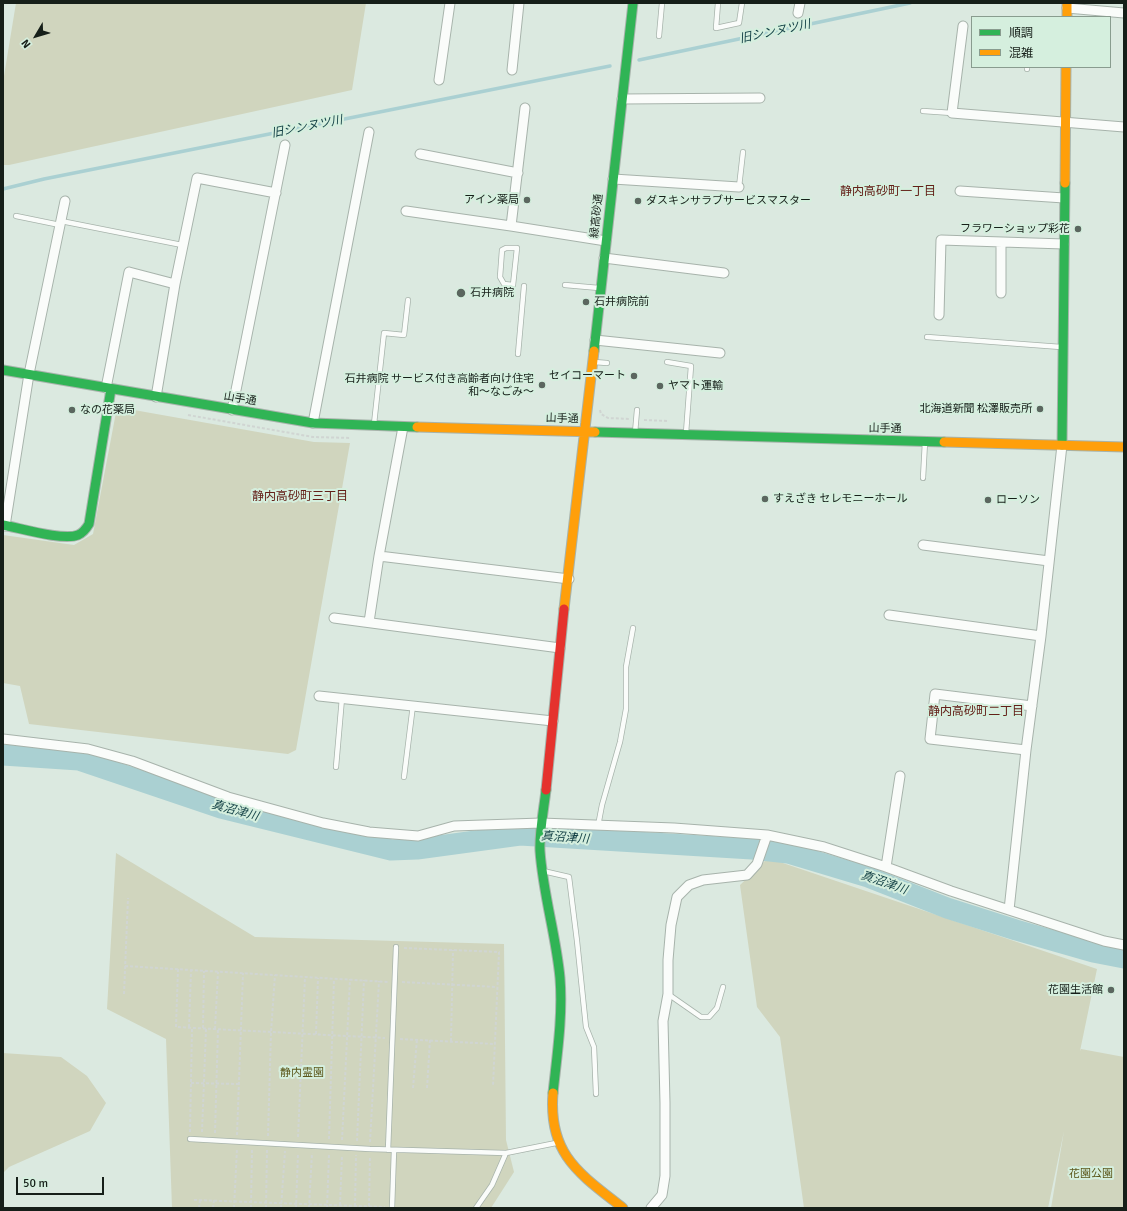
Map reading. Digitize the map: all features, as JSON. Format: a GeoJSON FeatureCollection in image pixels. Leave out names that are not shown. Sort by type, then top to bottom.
{"type":"FeatureCollection","features":[{"type":"Feature","properties":{"kind":"street"},"geometry":{"type":"LineString","coordinates":[[439,80],[450,3]]}},
{"type":"Feature","properties":{"kind":"street"},"geometry":{"type":"LineString","coordinates":[[512,70],[519,3]]}},
{"type":"Feature","properties":{"kind":"street","name":"緑高砂通"},"geometry":{"type":"LineString","coordinates":[[623,1208],[576,1169],[558,1142],[553,1126],[551,1108],[561,1013],[560,978],[541,870],[540,849],[541,826],[560,648],[569,579],[632,3]]}},
{"type":"Feature","properties":{"kind":"street"},"geometry":{"type":"LineString","coordinates":[[798,13],[800,3]]}},
{"type":"Feature","properties":{"kind":"street"},"geometry":{"type":"LineString","coordinates":[[1067,9],[1124,13]]}},
{"type":"Feature","properties":{"kind":"street"},"geometry":{"type":"LineString","coordinates":[[963,26],[952,113],[1124,127]]}},
{"type":"Feature","properties":{"kind":"street"},"geometry":{"type":"LineString","coordinates":[[1009,910],[1026,750],[1062,445],[1066,68]]}},
{"type":"Feature","properties":{"kind":"street"},"geometry":{"type":"LineString","coordinates":[[622,99],[760,98]]}},
{"type":"Feature","properties":{"kind":"street"},"geometry":{"type":"LineString","coordinates":[[511,226],[525,108]]}},
{"type":"Feature","properties":{"kind":"street"},"geometry":{"type":"LineString","coordinates":[[313,424],[369,132]]}},
{"type":"Feature","properties":{"kind":"street"},"geometry":{"type":"LineString","coordinates":[[232,410],[285,145]]}},
{"type":"Feature","properties":{"kind":"street"},"geometry":{"type":"LineString","coordinates":[[420,154],[518,173]]}},
{"type":"Feature","properties":{"kind":"street"},"geometry":{"type":"LineString","coordinates":[[156,397],[182,245],[197,178],[276,193]]}},
{"type":"Feature","properties":{"kind":"street"},"geometry":{"type":"LineString","coordinates":[[613,179],[739,187]]}},
{"type":"Feature","properties":{"kind":"street"},"geometry":{"type":"LineString","coordinates":[[960,191],[1064,198]]}},
{"type":"Feature","properties":{"kind":"street"},"geometry":{"type":"LineString","coordinates":[[65,201],[29,374],[4,526],[65,537],[75,537],[84,533],[89,524],[109,388],[129,272],[175,284]]}},
{"type":"Feature","properties":{"kind":"street"},"geometry":{"type":"LineString","coordinates":[[406,211],[606,241]]}},
{"type":"Feature","properties":{"kind":"street"},"geometry":{"type":"LineString","coordinates":[[939,315],[941,240],[1064,244]]}},
{"type":"Feature","properties":{"kind":"street"},"geometry":{"type":"LineString","coordinates":[[1000,242],[1001,293]]}},
{"type":"Feature","properties":{"kind":"street"},"geometry":{"type":"LineString","coordinates":[[604,258],[724,273]]}},
{"type":"Feature","properties":{"kind":"street"},"geometry":{"type":"LineString","coordinates":[[595,340],[720,353]]}},
{"type":"Feature","properties":{"kind":"street","name":"山手通"},"geometry":{"type":"LineString","coordinates":[[3,370],[313,424],[1124,447]]}},
{"type":"Feature","properties":{"kind":"street"},"geometry":{"type":"LineString","coordinates":[[369,622],[379,556],[403,427]]}},
{"type":"Feature","properties":{"kind":"street"},"geometry":{"type":"LineString","coordinates":[[923,545],[1049,561]]}},
{"type":"Feature","properties":{"kind":"street"},"geometry":{"type":"LineString","coordinates":[[379,556],[569,579]]}},
{"type":"Feature","properties":{"kind":"street"},"geometry":{"type":"LineString","coordinates":[[889,615],[1040,636]]}},
{"type":"Feature","properties":{"kind":"street"},"geometry":{"type":"LineString","coordinates":[[334,618],[560,648]]}},
{"type":"Feature","properties":{"kind":"street"},"geometry":{"type":"LineString","coordinates":[[1026,750],[930,739],[935,694],[1032,706]]}},
{"type":"Feature","properties":{"kind":"street"},"geometry":{"type":"LineString","coordinates":[[319,696],[553,721]]}},
{"type":"Feature","properties":{"kind":"street"},"geometry":{"type":"LineString","coordinates":[[3,740],[88,749],[132,761],[228,798],[323,823],[368,832],[418,836],[454,826],[598,826],[674,828],[766,838],[824,847],[1009,910],[1104,941],[1124,945]]}},
{"type":"Feature","properties":{"kind":"street"},"geometry":{"type":"LineString","coordinates":[[886,867],[900,776]]}},
{"type":"Feature","properties":{"kind":"street"},"geometry":{"type":"LineString","coordinates":[[651,1208],[662,1195],[665,1176],[663,1021],[668,994],[668,960],[671,925],[677,898],[689,885],[703,880],[747,875],[757,864],[766,838]]}},
{"type":"Feature","properties":{"kind":"lane"},"geometry":{"type":"LineString","coordinates":[[659,36],[662,3]]}},
{"type":"Feature","properties":{"kind":"lane"},"geometry":{"type":"LineString","coordinates":[[718,3],[716,28],[739,23],[742,3]]}},
{"type":"Feature","properties":{"kind":"lane"},"geometry":{"type":"LineString","coordinates":[[923,111],[952,113]]}},
{"type":"Feature","properties":{"kind":"lane"},"geometry":{"type":"LineString","coordinates":[[739,187],[743,152]]}},
{"type":"Feature","properties":{"kind":"lane"},"geometry":{"type":"LineString","coordinates":[[16,216],[182,245]]}},
{"type":"Feature","properties":{"kind":"lane"},"geometry":{"type":"LineString","coordinates":[[506,248],[517,248],[513,285],[504,284],[500,277],[502,250],[506,248]]}},
{"type":"Feature","properties":{"kind":"lane"},"geometry":{"type":"LineString","coordinates":[[566,285],[601,288]]}},
{"type":"Feature","properties":{"kind":"lane"},"geometry":{"type":"LineString","coordinates":[[518,354],[524,286]]}},
{"type":"Feature","properties":{"kind":"lane"},"geometry":{"type":"LineString","coordinates":[[374,426],[384,333],[404,335],[408,300]]}},
{"type":"Feature","properties":{"kind":"lane"},"geometry":{"type":"LineString","coordinates":[[927,337],[1063,347]]}},
{"type":"Feature","properties":{"kind":"lane"},"geometry":{"type":"LineString","coordinates":[[592,362],[608,363]]}},
{"type":"Feature","properties":{"kind":"lane"},"geometry":{"type":"LineString","coordinates":[[667,362],[691,366],[686,434]]}},
{"type":"Feature","properties":{"kind":"lane"},"geometry":{"type":"LineString","coordinates":[[635,433],[637,410]]}},
{"type":"Feature","properties":{"kind":"lane"},"geometry":{"type":"LineString","coordinates":[[923,478],[925,442]]}},
{"type":"Feature","properties":{"kind":"lane"},"geometry":{"type":"LineString","coordinates":[[598,826],[602,805],[620,742],[626,709],[626,668],[633,628]]}},
{"type":"Feature","properties":{"kind":"lane"},"geometry":{"type":"LineString","coordinates":[[336,767],[342,698]]}},
{"type":"Feature","properties":{"kind":"lane"},"geometry":{"type":"LineString","coordinates":[[404,777],[413,705]]}},
{"type":"Feature","properties":{"kind":"lane"},"geometry":{"type":"LineString","coordinates":[[541,870],[569,877],[586,1027],[594,1047],[596,1094]]}},
{"type":"Feature","properties":{"kind":"lane"},"geometry":{"type":"LineString","coordinates":[[388,1150],[396,947]]}},
{"type":"Feature","properties":{"kind":"lane"},"geometry":{"type":"LineString","coordinates":[[668,994],[701,1017],[709,1017],[718,1008],[724,987]]}},
{"type":"Feature","properties":{"kind":"lane"},"geometry":{"type":"LineString","coordinates":[[190,1139],[342,1148],[506,1153],[558,1142]]}},
{"type":"Feature","properties":{"kind":"lane"},"geometry":{"type":"LineString","coordinates":[[392,1208],[394,1150]]}},
{"type":"Feature","properties":{"kind":"lane"},"geometry":{"type":"LineString","coordinates":[[476,1208],[492,1185],[506,1153]]}},
{"type":"Feature","properties":{"kind":"path"},"geometry":{"type":"LineString","coordinates":[[600,408],[601,414],[608,418],[615,418]]}},
{"type":"Feature","properties":{"kind":"path"},"geometry":{"type":"LineString","coordinates":[[124,994],[128,898]]}},
{"type":"Feature","properties":{"kind":"path"},"geometry":{"type":"LineString","coordinates":[[396,947],[499,952],[493,1086]]}},
{"type":"Feature","properties":{"kind":"path"},"geometry":{"type":"LineString","coordinates":[[451,1041],[453,950]]}},
{"type":"Feature","properties":{"kind":"path"},"geometry":{"type":"LineString","coordinates":[[125,966],[350,980],[497,987]]}},
{"type":"Feature","properties":{"kind":"path"},"geometry":{"type":"LineString","coordinates":[[178,969],[176,1027],[494,1044]]}},
{"type":"Feature","properties":{"kind":"path"},"geometry":{"type":"LineString","coordinates":[[190,1139],[191,970]]}},
{"type":"Feature","properties":{"kind":"path"},"geometry":{"type":"LineString","coordinates":[[202,1140],[204,1084],[204,971]]}},
{"type":"Feature","properties":{"kind":"path"},"geometry":{"type":"LineString","coordinates":[[214,1140],[218,972]]}},
{"type":"Feature","properties":{"kind":"path"},"geometry":{"type":"LineString","coordinates":[[234,1208],[243,973]]}},
{"type":"Feature","properties":{"kind":"path"},"geometry":{"type":"LineString","coordinates":[[266,1208],[271,1032],[275,975]]}},
{"type":"Feature","properties":{"kind":"path"},"geometry":{"type":"LineString","coordinates":[[296,1208],[304,1034],[305,977]]}},
{"type":"Feature","properties":{"kind":"path"},"geometry":{"type":"LineString","coordinates":[[316,1034],[318,978]]}},
{"type":"Feature","properties":{"kind":"path"},"geometry":{"type":"LineString","coordinates":[[327,1208],[334,979]]}},
{"type":"Feature","properties":{"kind":"path"},"geometry":{"type":"LineString","coordinates":[[340,1205],[350,980]]}},
{"type":"Feature","properties":{"kind":"path"},"geometry":{"type":"LineString","coordinates":[[355,1206],[356,1148],[364,980]]}},
{"type":"Feature","properties":{"kind":"path"},"geometry":{"type":"LineString","coordinates":[[369,1206],[370,1149],[378,981]]}},
{"type":"Feature","properties":{"kind":"path"},"geometry":{"type":"LineString","coordinates":[[413,1088],[417,1040]]}},
{"type":"Feature","properties":{"kind":"path"},"geometry":{"type":"LineString","coordinates":[[427,1088],[430,1040]]}},
{"type":"Feature","properties":{"kind":"path"},"geometry":{"type":"LineString","coordinates":[[191,1083],[239,1084]]}},
{"type":"Feature","properties":{"kind":"path"},"geometry":{"type":"LineString","coordinates":[[251,1208],[252,1143]]}},
{"type":"Feature","properties":{"kind":"path"},"geometry":{"type":"LineString","coordinates":[[281,1208],[285,1144]]}},
{"type":"Feature","properties":{"kind":"path"},"geometry":{"type":"LineString","coordinates":[[309,1208],[312,1146]]}},
{"type":"Feature","properties":{"kind":"path"},"geometry":{"type":"LineString","coordinates":[[194,1200],[392,1208]]}},
{"type":"Feature","properties":{"kind":"path"},"geometry":{"type":"LineString","coordinates":[[200,1200],[200,1208]]}},
{"type":"Feature","properties":{"kind":"path"},"geometry":{"type":"LineString","coordinates":[[213,1208],[214,1200]]}},
{"type":"Feature","properties":{"kind":"green space"},"geometry":{"type":"Polygon","coordinates":[[[16,3],[366,3],[352,90],[9,165],[3,165],[3,82],[16,3]]]}},
{"type":"Feature","properties":{"kind":"green space"},"geometry":{"type":"Polygon","coordinates":[[[117,407],[314,442],[350,443],[296,750],[288,754],[29,724],[20,686],[3,683],[3,535],[74,545],[93,534],[117,407]]]}},
{"type":"Feature","properties":{"kind":"green space","name":"静内霊園"},"geometry":{"type":"Polygon","coordinates":[[[116,853],[255,937],[504,944],[506,1140],[514,1172],[491,1208],[172,1208],[166,1039],[107,1009],[116,853]]]}},
{"type":"Feature","properties":{"kind":"green space","name":"花園公園"},"geometry":{"type":"Polygon","coordinates":[[[768,858],[1097,969],[1080,1051],[1081,1049],[1124,1057],[1124,1208],[1051,1208],[1064,1131],[1048,1208],[804,1208],[780,1037],[757,1007],[740,885],[768,858]]]}},
{"type":"Feature","properties":{"kind":"green space"},"geometry":{"type":"Polygon","coordinates":[[[3,1053],[61,1057],[87,1076],[106,1103],[90,1131],[9,1167],[3,1173],[3,1053]]]}},
{"type":"Feature","properties":{"kind":"waterway","name":"旧シンヌツ川"},"geometry":{"type":"LineString","coordinates":[[639,60],[910,3]]}},
{"type":"Feature","properties":{"kind":"waterway","name":"旧シンヌツ川"},"geometry":{"type":"LineString","coordinates":[[3,189],[44,179],[610,66]]}},
{"type":"Feature","properties":{"kind":"waterway","name":"真沼津川"},"geometry":{"type":"LineString","coordinates":[[3,755],[79,760],[221,808],[391,850],[417,849],[520,835],[752,849],[788,853],[868,877],[947,908],[1016,930],[1093,952],[1124,958]]}},
{"type":"Feature","properties":{"kind":"traffic: fast"},"geometry":{"type":"LineString","coordinates":[[594,351],[633,3]]}},
{"type":"Feature","properties":{"kind":"traffic: fast"},"geometry":{"type":"LineString","coordinates":[[1062,445],[1065,183]]}},
{"type":"Feature","properties":{"kind":"traffic: fast"},"geometry":{"type":"LineString","coordinates":[[3,370],[313,423],[417,427]]}},
{"type":"Feature","properties":{"kind":"traffic: fast"},"geometry":{"type":"LineString","coordinates":[[3,525],[62,536],[78,535],[86,529],[89,524],[111,389]]}},
{"type":"Feature","properties":{"kind":"traffic: fast"},"geometry":{"type":"LineString","coordinates":[[595,432],[944,442]]}},
{"type":"Feature","properties":{"kind":"traffic: fast"},"geometry":{"type":"LineString","coordinates":[[546,790],[540,851],[544,883],[556,946],[561,992],[559,1036],[553,1093]]}},
{"type":"Feature","properties":{"kind":"traffic: slow"},"geometry":{"type":"LineString","coordinates":[[1067,3],[1067,16]]}},
{"type":"Feature","properties":{"kind":"traffic: slow"},"geometry":{"type":"LineString","coordinates":[[1065,183],[1066,68]]}},
{"type":"Feature","properties":{"kind":"traffic: slow"},"geometry":{"type":"LineString","coordinates":[[564,609],[594,351]]}},
{"type":"Feature","properties":{"kind":"traffic: slow"},"geometry":{"type":"LineString","coordinates":[[417,427],[595,432]]}},
{"type":"Feature","properties":{"kind":"traffic: slow"},"geometry":{"type":"LineString","coordinates":[[944,442],[1124,447]]}},
{"type":"Feature","properties":{"kind":"traffic: slow"},"geometry":{"type":"LineString","coordinates":[[553,1093],[553,1114],[556,1132],[562,1148],[570,1161],[581,1173],[623,1208]]}},
{"type":"Feature","properties":{"kind":"traffic: jam"},"geometry":{"type":"LineString","coordinates":[[546,790],[564,609]]}},
{"type":"Feature","properties":{"kind":"place","name":"アイン薬局"},"geometry":{"type":"Point","coordinates":[527,200]}},
{"type":"Feature","properties":{"kind":"place","name":"ダスキンサラブサービスマスター"},"geometry":{"type":"Point","coordinates":[638,201]}},
{"type":"Feature","properties":{"kind":"place","name":"フラワーショップ彩花"},"geometry":{"type":"Point","coordinates":[1078,229]}},
{"type":"Feature","properties":{"kind":"place","name":"石井病院"},"geometry":{"type":"Point","coordinates":[461,293]}},
{"type":"Feature","properties":{"kind":"place","name":"石井病院前"},"geometry":{"type":"Point","coordinates":[586,302]}},
{"type":"Feature","properties":{"kind":"place","name":"セイコーマート"},"geometry":{"type":"Point","coordinates":[634,376]}},
{"type":"Feature","properties":{"kind":"place","name":"石井病院 サービス付き高齢者向け住宅 和～なごみ～"},"geometry":{"type":"Point","coordinates":[542,385]}},
{"type":"Feature","properties":{"kind":"place","name":"ヤマト運輸"},"geometry":{"type":"Point","coordinates":[660,386]}},
{"type":"Feature","properties":{"kind":"place","name":"北海道新聞 松澤販売所"},"geometry":{"type":"Point","coordinates":[1040,409]}},
{"type":"Feature","properties":{"kind":"place","name":"なの花薬局"},"geometry":{"type":"Point","coordinates":[72,410]}},
{"type":"Feature","properties":{"kind":"place","name":"すえざき セレモニーホール"},"geometry":{"type":"Point","coordinates":[765,499]}},
{"type":"Feature","properties":{"kind":"place","name":"ローソン"},"geometry":{"type":"Point","coordinates":[988,500]}},
{"type":"Feature","properties":{"kind":"place","name":"花園生活館"},"geometry":{"type":"Point","coordinates":[1111,990]}},
{"type":"Feature","properties":{"kind":"district","name":"静内高砂町一丁目"},"geometry":{"type":"Point","coordinates":[888,192]}},
{"type":"Feature","properties":{"kind":"district","name":"静内高砂町三丁目"},"geometry":{"type":"Point","coordinates":[300,497]}},
{"type":"Feature","properties":{"kind":"district","name":"静内高砂町二丁目"},"geometry":{"type":"Point","coordinates":[976,712]}}]}
